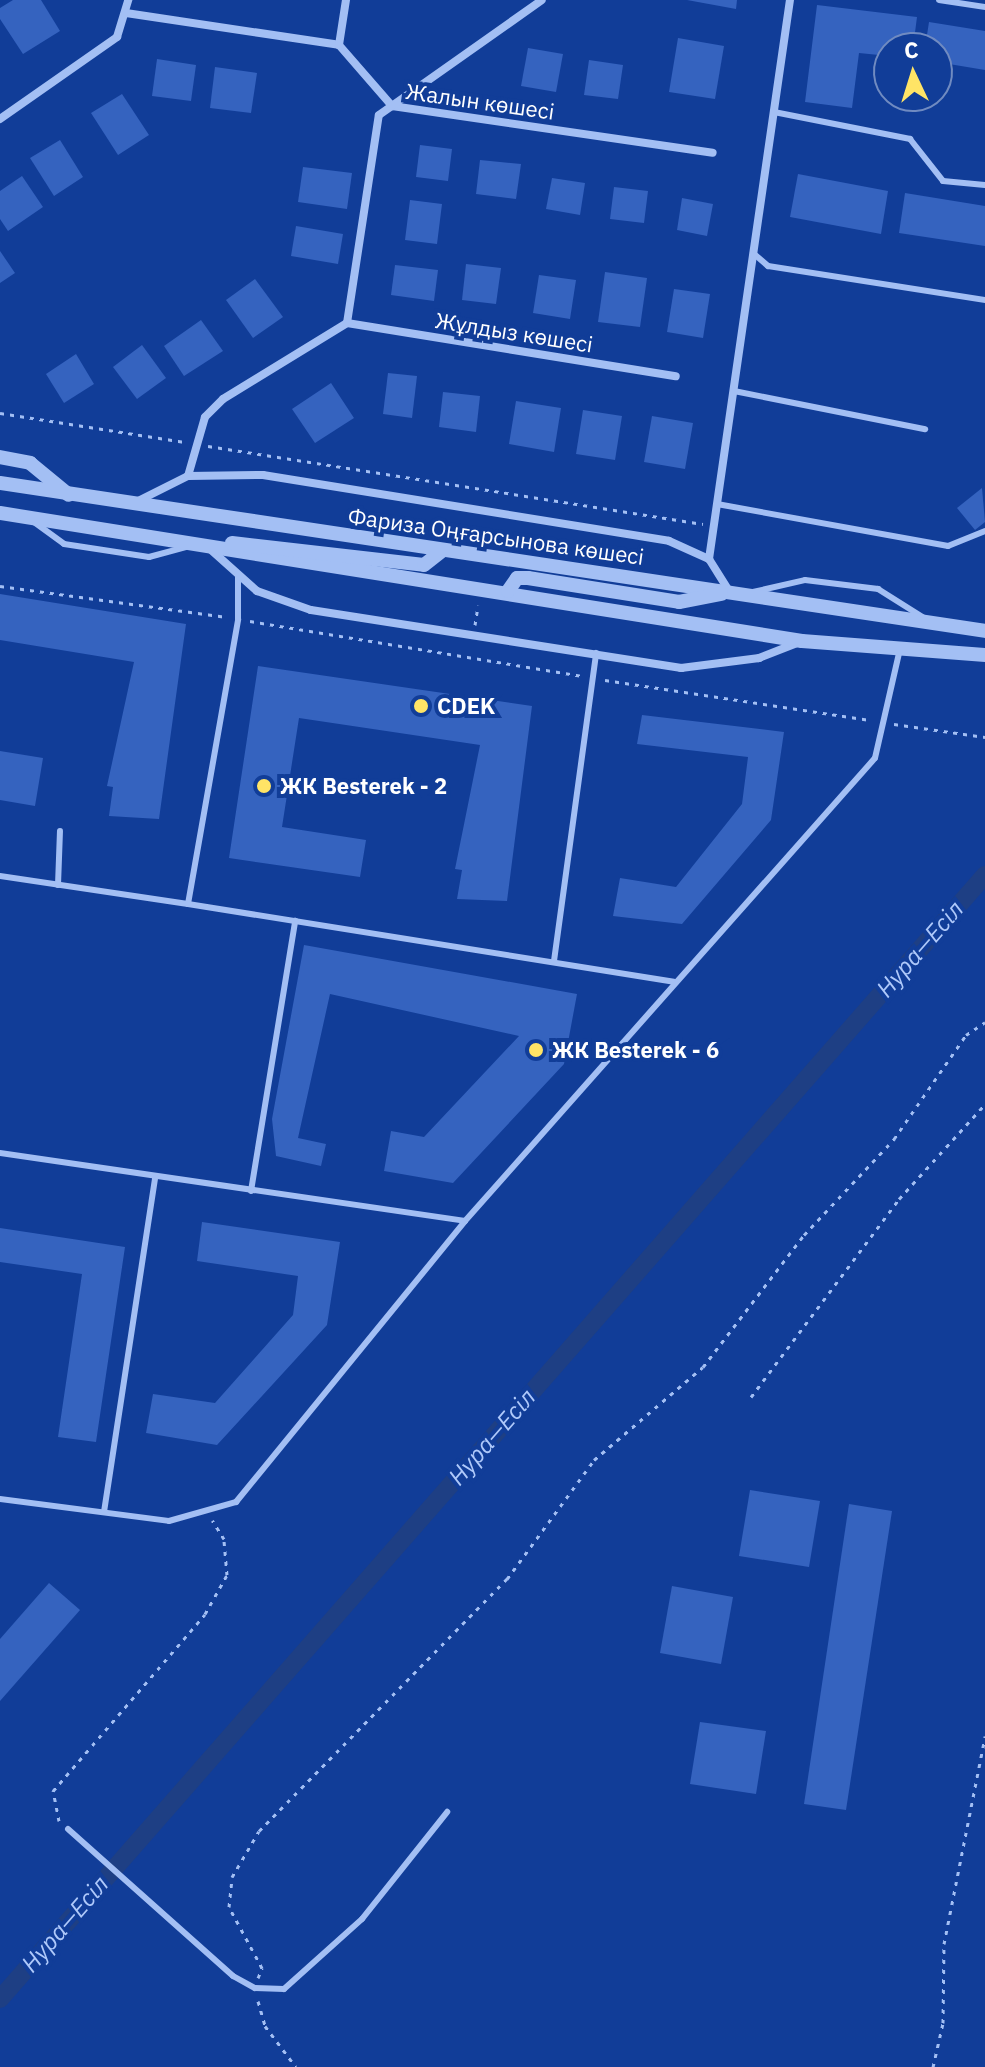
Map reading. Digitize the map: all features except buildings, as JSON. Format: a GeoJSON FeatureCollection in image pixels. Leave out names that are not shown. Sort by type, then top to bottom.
{"type":"FeatureCollection","features":[{"type":"Feature","properties":{"kind":"street"},"geometry":{"type":"LineString","coordinates":[[0,119],[117,37],[128,0]]}},
{"type":"Feature","properties":{"kind":"street"},"geometry":{"type":"LineString","coordinates":[[126,13],[339,45],[346,0]]}},
{"type":"Feature","properties":{"kind":"street"},"geometry":{"type":"LineString","coordinates":[[188,476],[205,417],[223,399],[347,323],[379,115],[542,0]]}},
{"type":"Feature","properties":{"kind":"street"},"geometry":{"type":"LineString","coordinates":[[709,559],[790,0]]}},
{"type":"Feature","properties":{"kind":"street","name":"Жалын көшесі"},"geometry":{"type":"LineString","coordinates":[[339,45],[392,106],[713,153]]}},
{"type":"Feature","properties":{"kind":"street","name":"Жұлдыз көшесі"},"geometry":{"type":"LineString","coordinates":[[347,323],[676,376]]}},
{"type":"Feature","properties":{"kind":"street"},"geometry":{"type":"LineString","coordinates":[[0,457],[30,463],[70,495]]}},
{"type":"Feature","properties":{"kind":"street"},"geometry":{"type":"LineString","coordinates":[[133,504],[188,476],[263,475],[669,541],[709,559],[736,593],[679,602],[517,578],[508,591]]}},
{"type":"Feature","properties":{"kind":"street","name":"Фариза Оңғарсынова көшесі"},"geometry":{"type":"LineString","coordinates":[[0,483],[736,593],[940,628],[985,631]]}},
{"type":"Feature","properties":{"kind":"street"},"geometry":{"type":"LineString","coordinates":[[0,513],[508,591],[802,641],[899,653],[985,655]]}},
{"type":"Feature","properties":{"kind":"street"},"geometry":{"type":"LineString","coordinates":[[0,521],[28,518]]}},
{"type":"Feature","properties":{"kind":"street"},"geometry":{"type":"LineString","coordinates":[[202,545],[266,542],[424,565],[442,551]]}},
{"type":"Feature","properties":{"kind":"street"},"geometry":{"type":"LineString","coordinates":[[202,545],[257,591],[311,610],[681,668],[759,658],[802,641]]}},
{"type":"Feature","properties":{"kind":"lane"},"geometry":{"type":"LineString","coordinates":[[939,0],[985,7]]}},
{"type":"Feature","properties":{"kind":"lane"},"geometry":{"type":"LineString","coordinates":[[774,112],[910,139],[943,181],[985,185]]}},
{"type":"Feature","properties":{"kind":"lane"},"geometry":{"type":"LineString","coordinates":[[753,253],[768,266],[985,300]]}},
{"type":"Feature","properties":{"kind":"lane"},"geometry":{"type":"LineString","coordinates":[[734,391],[925,429]]}},
{"type":"Feature","properties":{"kind":"lane"},"geometry":{"type":"LineString","coordinates":[[717,504],[948,546],[985,531]]}},
{"type":"Feature","properties":{"kind":"lane"},"geometry":{"type":"LineString","coordinates":[[188,904],[238,619],[238,575]]}},
{"type":"Feature","properties":{"kind":"lane"},"geometry":{"type":"LineString","coordinates":[[736,593],[805,580],[878,589],[940,628]]}},
{"type":"Feature","properties":{"kind":"lane"},"geometry":{"type":"LineString","coordinates":[[554,961],[596,653]]}},
{"type":"Feature","properties":{"kind":"lane"},"geometry":{"type":"LineString","coordinates":[[0,1499],[169,1521],[209,1515],[236,1502],[465,1221],[875,758],[887,723],[899,653]]}},
{"type":"Feature","properties":{"kind":"lane"},"geometry":{"type":"LineString","coordinates":[[58,885],[60,831]]}},
{"type":"Feature","properties":{"kind":"lane"},"geometry":{"type":"LineString","coordinates":[[0,876],[674,982]]}},
{"type":"Feature","properties":{"kind":"lane"},"geometry":{"type":"LineString","coordinates":[[251,1191],[295,921]]}},
{"type":"Feature","properties":{"kind":"lane"},"geometry":{"type":"LineString","coordinates":[[0,1153],[465,1221]]}},
{"type":"Feature","properties":{"kind":"lane"},"geometry":{"type":"LineString","coordinates":[[104,1512],[155,1178]]}},
{"type":"Feature","properties":{"kind":"lane"},"geometry":{"type":"LineString","coordinates":[[68,1829],[169,1914],[233,1976],[255,1988],[284,1989],[312,1970],[447,1812]]}},
{"type":"Feature","properties":{"kind":"path"},"geometry":{"type":"LineString","coordinates":[[0,413],[714,526]]}},
{"type":"Feature","properties":{"kind":"path"},"geometry":{"type":"LineString","coordinates":[[0,586],[238,619],[593,678],[985,737]]}},
{"type":"Feature","properties":{"kind":"path"},"geometry":{"type":"LineString","coordinates":[[296,2067],[265,2026],[255,1988],[262,1968],[229,1907],[232,1877],[259,1831],[507,1579],[594,1460],[703,1367],[804,1235],[894,1139],[966,1035],[985,1022]]}},
{"type":"Feature","properties":{"kind":"path"},"geometry":{"type":"LineString","coordinates":[[751,1397],[899,1199],[985,1104]]}},
{"type":"Feature","properties":{"kind":"path"},"geometry":{"type":"LineString","coordinates":[[68,1829],[54,1816],[53,1791],[205,1614],[227,1575],[224,1539],[209,1515]]}},
{"type":"Feature","properties":{"kind":"path"},"geometry":{"type":"LineString","coordinates":[[933,2067],[943,2023],[944,1944],[985,1736]]}},
{"type":"Feature","properties":{"kind":"waterway","name":"Нура—Есіл"},"geometry":{"type":"LineString","coordinates":[[0,1999],[985,875]]}},
{"type":"Feature","properties":{"kind":"place","name":"CDEK"},"geometry":{"type":"Point","coordinates":[421,706]}},
{"type":"Feature","properties":{"kind":"place","name":"ЖК Besterek - 2"},"geometry":{"type":"Point","coordinates":[264,786]}},
{"type":"Feature","properties":{"kind":"place","name":"ЖК Besterek - 6"},"geometry":{"type":"Point","coordinates":[536,1050]}}]}
